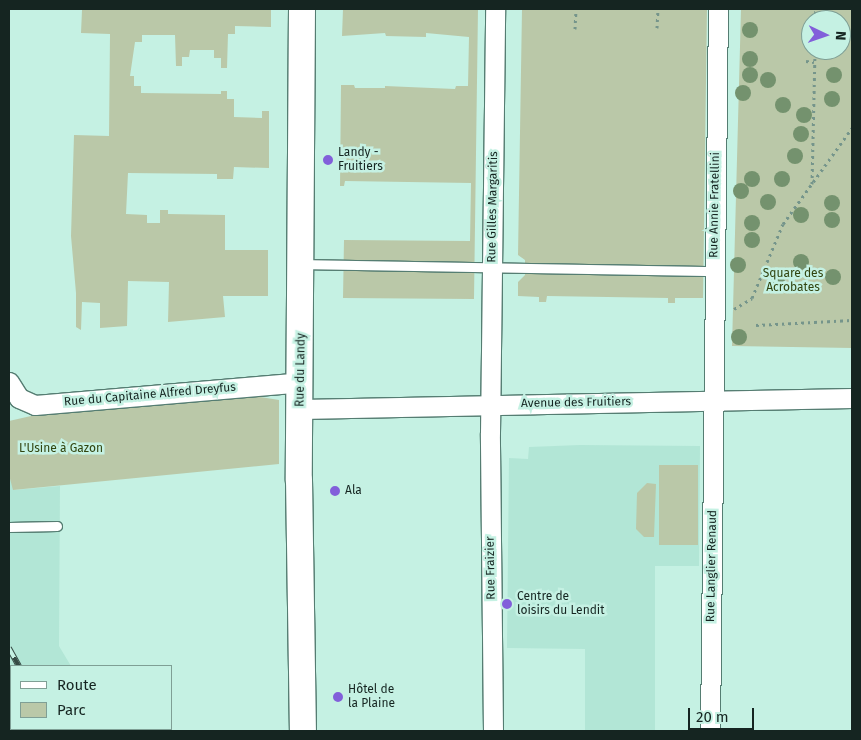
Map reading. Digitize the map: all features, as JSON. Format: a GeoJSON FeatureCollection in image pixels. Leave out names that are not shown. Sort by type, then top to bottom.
{"type":"FeatureCollection","features":[{"type":"Feature","properties":{"kind":"main road","name":"Rue du Landy"},"geometry":{"type":"LineString","coordinates":[[302,9],[300,409],[303,731]]}},
{"type":"Feature","properties":{"kind":"street","name":"Rue Gilles Margaritis"},"geometry":{"type":"LineString","coordinates":[[490,405],[495,9]]}},
{"type":"Feature","properties":{"kind":"street","name":"Rue Annie Fratellini"},"geometry":{"type":"LineString","coordinates":[[713,401],[718,9]]}},
{"type":"Feature","properties":{"kind":"street","name":"Rue du Capitaine Alfred Dreyfus"},"geometry":{"type":"LineString","coordinates":[[9,382],[14,400],[35,405],[301,382]]}},
{"type":"Feature","properties":{"kind":"street","name":"Avenue des Fruitiers"},"geometry":{"type":"LineString","coordinates":[[300,409],[852,398]]}},
{"type":"Feature","properties":{"kind":"street","name":"Rue Langlier Renaud"},"geometry":{"type":"LineString","coordinates":[[710,731],[713,401]]}},
{"type":"Feature","properties":{"kind":"street","name":"Rue Fraizier"},"geometry":{"type":"LineString","coordinates":[[490,405],[493,731]]}},
{"type":"Feature","properties":{"kind":"lane"},"geometry":{"type":"LineString","coordinates":[[302,264],[714,271]]}},
{"type":"Feature","properties":{"kind":"lane"},"geometry":{"type":"LineString","coordinates":[[9,527],[57,526]]}},
{"type":"Feature","properties":{"kind":"path"},"geometry":{"type":"LineString","coordinates":[[575,29],[576,9]]}},
{"type":"Feature","properties":{"kind":"path"},"geometry":{"type":"LineString","coordinates":[[657,28],[658,9]]}},
{"type":"Feature","properties":{"kind":"path"},"geometry":{"type":"LineString","coordinates":[[806,61],[814,62],[812,185]]}},
{"type":"Feature","properties":{"kind":"path"},"geometry":{"type":"LineString","coordinates":[[732,309],[752,298],[783,224],[852,128]]}},
{"type":"Feature","properties":{"kind":"path"},"geometry":{"type":"LineString","coordinates":[[756,325],[852,320]]}},
{"type":"Feature","properties":{"kind":"shaded area"},"geometry":{"type":"Polygon","coordinates":[[[580,445],[700,446],[699,566],[655,566],[655,731],[585,731],[585,649],[507,648],[509,458],[528,459],[529,447],[580,445]]]}},
{"type":"Feature","properties":{"kind":"shaded area"},"geometry":{"type":"Polygon","coordinates":[[[9,475],[14,490],[60,486],[59,646],[70,665],[10,665],[10,730],[109,731],[9,731],[9,475]]]}},
{"type":"Feature","properties":{"kind":"green space"},"geometry":{"type":"Polygon","coordinates":[[[271,9],[271,27],[235,26],[235,34],[228,34],[227,68],[221,68],[221,58],[214,58],[214,50],[190,50],[189,57],[182,57],[182,66],[176,66],[175,35],[142,35],[142,42],[135,42],[130,76],[134,76],[134,86],[141,86],[141,93],[221,94],[221,91],[227,91],[227,99],[234,99],[234,117],[262,118],[262,111],[269,111],[269,168],[234,167],[233,179],[217,179],[217,174],[128,173],[126,214],[147,215],[147,223],[160,223],[160,210],[168,210],[168,214],[225,215],[225,250],[268,250],[268,296],[223,296],[225,317],[168,322],[169,282],[128,281],[127,326],[100,328],[100,303],[82,302],[81,330],[76,327],[76,293],[71,236],[74,135],[109,136],[110,34],[81,33],[82,10],[271,9]]]}},
{"type":"Feature","properties":{"kind":"green space"},"geometry":{"type":"Polygon","coordinates":[[[343,9],[478,9],[474,299],[343,298],[344,240],[470,241],[471,183],[345,181],[344,186],[340,186],[341,85],[354,85],[355,88],[385,88],[385,86],[455,89],[456,86],[468,86],[469,37],[426,33],[426,37],[386,36],[385,33],[342,36],[343,9]]]}},
{"type":"Feature","properties":{"kind":"green space"},"geometry":{"type":"Polygon","coordinates":[[[522,9],[707,9],[703,298],[675,298],[675,303],[668,303],[668,298],[547,296],[546,302],[539,302],[539,297],[518,296],[518,282],[525,275],[525,260],[518,255],[522,9]]]}},
{"type":"Feature","properties":{"kind":"green space","name":"Square des Acrobates"},"geometry":{"type":"Polygon","coordinates":[[[741,9],[852,9],[852,348],[732,346],[741,9]]]}},
{"type":"Feature","properties":{"kind":"green space","name":"L'Usine à Gazon"},"geometry":{"type":"Polygon","coordinates":[[[248,395],[279,400],[279,464],[13,490],[9,475],[9,421],[31,416],[248,395]]]}},
{"type":"Feature","properties":{"kind":"green space"},"geometry":{"type":"Polygon","coordinates":[[[659,465],[698,465],[698,545],[659,545],[659,465]]]}},
{"type":"Feature","properties":{"kind":"green space"},"geometry":{"type":"Polygon","coordinates":[[[647,483],[656,484],[654,537],[644,537],[636,529],[637,493],[647,483]]]}},
{"type":"Feature","properties":{"kind":"railway"},"geometry":{"type":"LineString","coordinates":[[9,648],[18,665]]}},
{"type":"Feature","properties":{"kind":"place","name":"Landy - Fruitiers"},"geometry":{"type":"Point","coordinates":[328,160]}},
{"type":"Feature","properties":{"kind":"place","name":"Ala"},"geometry":{"type":"Point","coordinates":[335,491]}},
{"type":"Feature","properties":{"kind":"place","name":"Centre de loisirs du Lendit"},"geometry":{"type":"Point","coordinates":[507,604]}},
{"type":"Feature","properties":{"kind":"place","name":"Hôtel de la Plaine"},"geometry":{"type":"Point","coordinates":[338,697]}}]}
